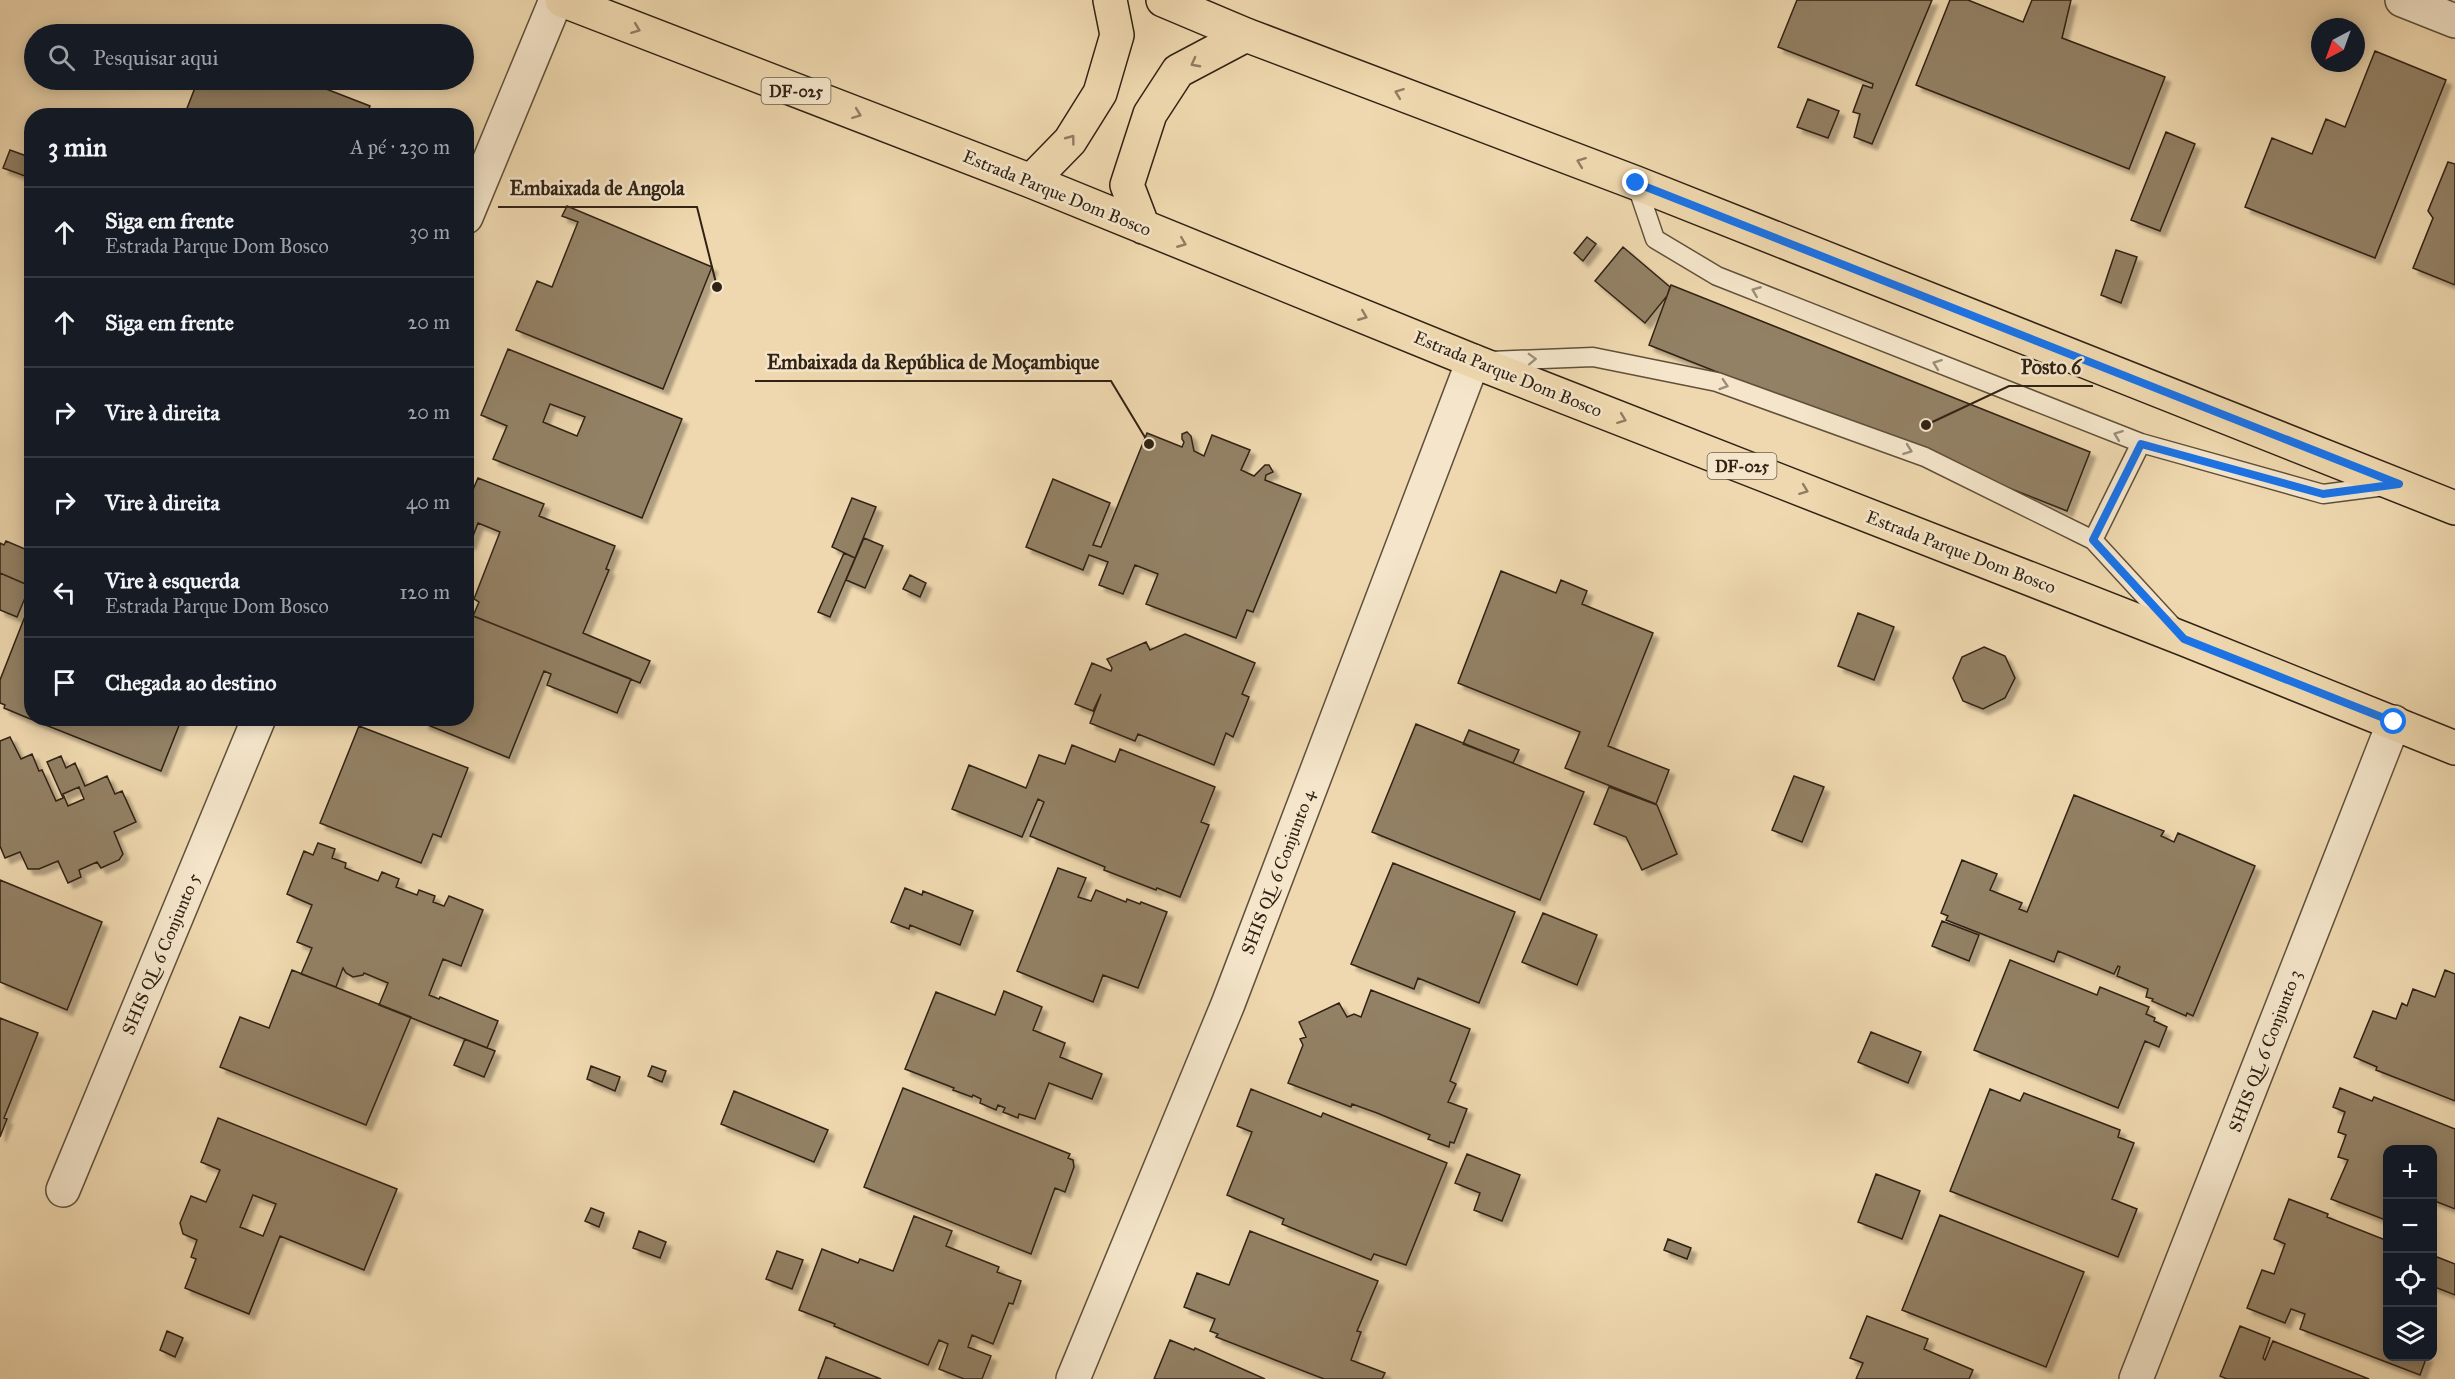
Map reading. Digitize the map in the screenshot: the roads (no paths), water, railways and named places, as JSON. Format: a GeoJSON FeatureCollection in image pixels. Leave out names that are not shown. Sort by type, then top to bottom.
{"type":"FeatureCollection","features":[{"type":"Feature","properties":{"kind":"main road","name":"Estrada Parque Dom Bosco"},"geometry":{"type":"LineString","coordinates":[[562,0],[1031,181],[1473,361],[2184,639],[2455,748]]}},
{"type":"Feature","properties":{"kind":"main road"},"geometry":{"type":"LineString","coordinates":[[1031,181],[1070,141],[1100,93],[1117,35],[1110,0]]}},
{"type":"Feature","properties":{"kind":"main road"},"geometry":{"type":"LineString","coordinates":[[1163,0],[1246,35],[1636,183],[2455,507]]}},
{"type":"Feature","properties":{"kind":"main road"},"geometry":{"type":"LineString","coordinates":[[1143,227],[1127,185],[1150,114],[1178,71],[1246,35]]}},
{"type":"Feature","properties":{"kind":"street"},"geometry":{"type":"LineString","coordinates":[[474,198],[556,0]]}},
{"type":"Feature","properties":{"kind":"street"},"geometry":{"type":"LineString","coordinates":[[2402,0],[2455,21]]}},
{"type":"Feature","properties":{"kind":"street","name":"SHIS QL 6 Conjunto 4"},"geometry":{"type":"LineString","coordinates":[[1073,1379],[1228,1004],[1473,361]]}},
{"type":"Feature","properties":{"kind":"street","name":"SHIS QL 6 Conjunto 3"},"geometry":{"type":"LineString","coordinates":[[2136,1379],[2394,722]]}},
{"type":"Feature","properties":{"kind":"street","name":"SHIS QL 6 Conjunto 5"},"geometry":{"type":"LineString","coordinates":[[63,1190],[256,726]]}},
{"type":"Feature","properties":{"kind":"lane"},"geometry":{"type":"LineString","coordinates":[[1636,183],[1655,239],[1717,276],[2141,444],[2323,494],[2399,484]]}},
{"type":"Feature","properties":{"kind":"lane"},"geometry":{"type":"LineString","coordinates":[[1473,361],[1593,357],[1717,382],[1925,457],[2093,540],[2184,639]]}},
{"type":"Feature","properties":{"kind":"lane"},"geometry":{"type":"LineString","coordinates":[[2093,540],[2141,444]]}},
{"type":"Feature","properties":{"kind":"place","name":"Embaixada de Angola"},"geometry":{"type":"Point","coordinates":[717,287]}},
{"type":"Feature","properties":{"kind":"place","name":"Posto 6"},"geometry":{"type":"Point","coordinates":[1926,425]}},
{"type":"Feature","properties":{"kind":"place","name":"Embaixada da República de Moçambique"},"geometry":{"type":"Point","coordinates":[1149,444]}}]}
